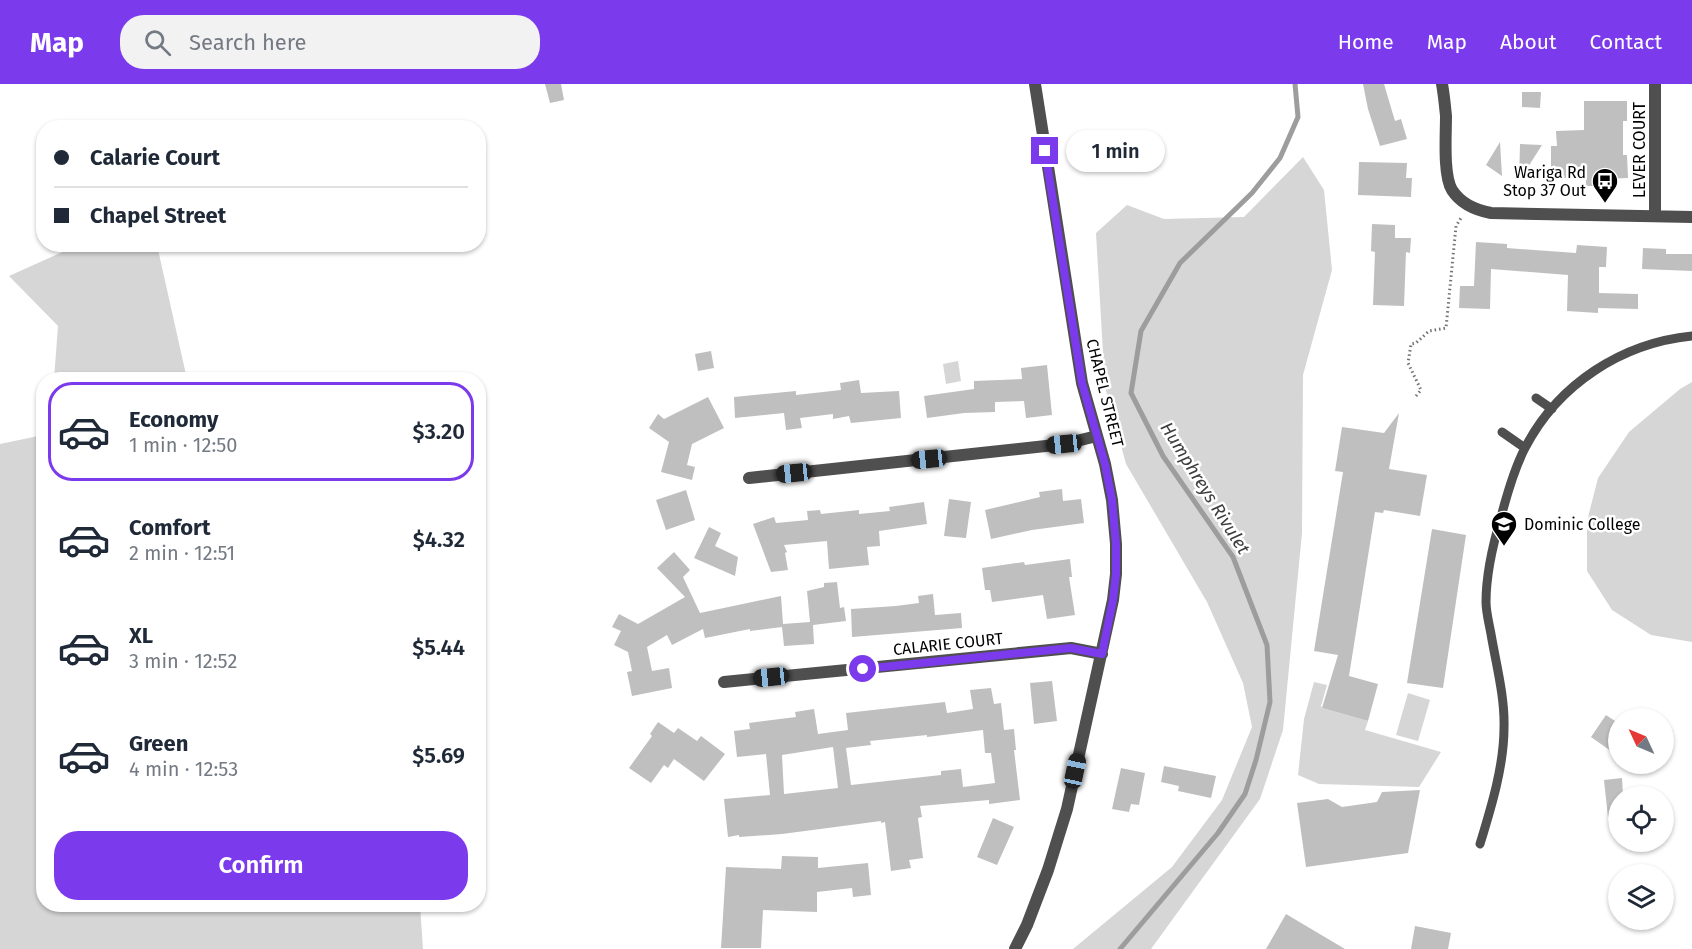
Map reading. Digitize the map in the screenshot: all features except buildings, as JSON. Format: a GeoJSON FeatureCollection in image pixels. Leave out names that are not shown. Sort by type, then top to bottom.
{"type":"FeatureCollection","features":[{"type":"Feature","properties":{"kind":"street","name":"CHAPEL STREET"},"geometry":{"type":"LineString","coordinates":[[1015,949],[1027,925],[1048,870],[1067,809],[1102,654],[1116,574],[1112,500],[1076,353],[1035,84]]}},
{"type":"Feature","properties":{"kind":"street"},"geometry":{"type":"LineString","coordinates":[[1442,84],[1446,113],[1449,182],[1452,190],[1469,206],[1491,213],[1692,218]]}},
{"type":"Feature","properties":{"kind":"street","name":"LEVER COURT"},"geometry":{"type":"LineString","coordinates":[[1655,84],[1655,216]]}},
{"type":"Feature","properties":{"kind":"street"},"geometry":{"type":"LineString","coordinates":[[749,478],[1064,444],[1097,436]]}},
{"type":"Feature","properties":{"kind":"street","name":"CALARIE COURT"},"geometry":{"type":"LineString","coordinates":[[724,682],[1071,648],[1102,654]]}},
{"type":"Feature","properties":{"kind":"lane"},"geometry":{"type":"LineString","coordinates":[[1480,844],[1498,775],[1504,728],[1502,701],[1486,604],[1487,580],[1496,532],[1512,479],[1525,448],[1537,428],[1577,384],[1599,367],[1627,352],[1653,343],[1692,336]]}},
{"type":"Feature","properties":{"kind":"lane"},"geometry":{"type":"LineString","coordinates":[[1536,398],[1552,409]]}},
{"type":"Feature","properties":{"kind":"lane"},"geometry":{"type":"LineString","coordinates":[[1502,432],[1525,448]]}},
{"type":"Feature","properties":{"kind":"path"},"geometry":{"type":"LineString","coordinates":[[1416,396],[1421,390],[1408,363],[1411,344],[1416,343],[1429,331],[1446,328],[1456,226],[1469,206]]}},
{"type":"Feature","properties":{"kind":"shaded area"},"geometry":{"type":"Polygon","coordinates":[[[1303,157],[1324,190],[1332,270],[1303,375],[1302,533],[1283,730],[1260,799],[1151,949],[1073,949],[1172,867],[1222,800],[1252,727],[1243,683],[1207,602],[1126,464],[1105,387],[1096,233],[1127,205],[1164,219],[1244,217],[1303,157]]]}},
{"type":"Feature","properties":{"kind":"shaded area"},"geometry":{"type":"Polygon","coordinates":[[[62,252],[159,252],[185,372],[55,372],[58,326],[9,276],[62,252]]]}},
{"type":"Feature","properties":{"kind":"shaded area"},"geometry":{"type":"Polygon","coordinates":[[[958,361],[961,381],[946,384],[943,364],[958,361]]]}},
{"type":"Feature","properties":{"kind":"shaded area"},"geometry":{"type":"Polygon","coordinates":[[[1692,382],[1692,642],[1651,635],[1612,610],[1587,571],[1587,521],[1598,478],[1629,432],[1680,389],[1692,382]]]}},
{"type":"Feature","properties":{"kind":"shaded area"},"geometry":{"type":"Polygon","coordinates":[[[36,436],[36,912],[420,912],[423,949],[0,949],[0,444],[36,436]]]}},
{"type":"Feature","properties":{"kind":"shaded area"},"geometry":{"type":"Polygon","coordinates":[[[1314,682],[1327,685],[1322,708],[1368,721],[1365,730],[1441,752],[1419,787],[1319,784],[1298,775],[1304,719],[1314,682]]]}},
{"type":"Feature","properties":{"kind":"shaded area"},"geometry":{"type":"Polygon","coordinates":[[[1408,693],[1430,700],[1418,741],[1396,735],[1408,693]]]}},
{"type":"Feature","properties":{"kind":"waterway","name":"Humphreys Rivulet"},"geometry":{"type":"LineString","coordinates":[[1120,949],[1218,833],[1245,794],[1270,702],[1267,645],[1233,557],[1163,456],[1131,393],[1141,331],[1180,263],[1252,193],[1280,158],[1298,117],[1295,84]]}},
{"type":"Feature","properties":{"kind":"place","name":"Wariga Rd Stop 37 Out"},"geometry":{"type":"Point","coordinates":[1605,204]}},
{"type":"Feature","properties":{"kind":"place","name":"Dominic College"},"geometry":{"type":"Point","coordinates":[1504,547]}},
{"type":"Feature","properties":{"kind":"route"},"geometry":{"type":"LineString","coordinates":[[863,669],[1071,648],[1102,654],[1116,574],[1112,500],[1076,353],[1045,151]]}}]}
